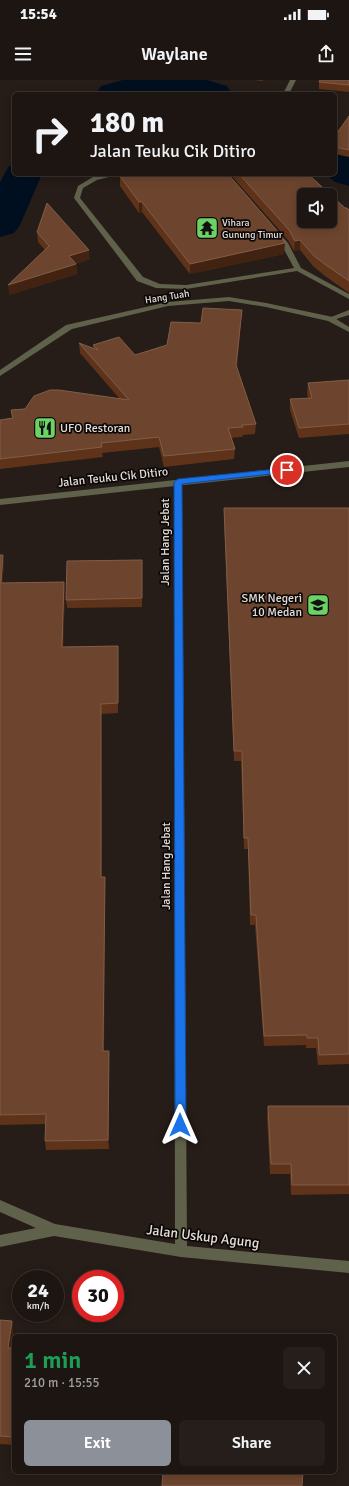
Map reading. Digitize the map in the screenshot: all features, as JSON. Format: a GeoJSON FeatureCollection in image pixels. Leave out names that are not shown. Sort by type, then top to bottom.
{"type":"FeatureCollection","features":[{"type":"Feature","properties":{"kind":"street"},"geometry":{"type":"LineString","coordinates":[[287,92],[293,80]]}},
{"type":"Feature","properties":{"kind":"street"},"geometry":{"type":"LineString","coordinates":[[106,176],[94,178],[80,187],[77,198],[140,279],[160,286],[186,287],[298,269]]}},
{"type":"Feature","properties":{"kind":"street"},"geometry":{"type":"LineString","coordinates":[[269,226],[284,243],[298,269],[349,297]]}},
{"type":"Feature","properties":{"kind":"street","name":"Hang Tuah"},"geometry":{"type":"LineString","coordinates":[[0,374],[69,327],[168,304],[229,300],[266,305],[330,320],[349,330]]}},
{"type":"Feature","properties":{"kind":"street"},"geometry":{"type":"LineString","coordinates":[[330,320],[349,312]]}},
{"type":"Feature","properties":{"kind":"street","name":"Jalan Teuku Cik Ditiro"},"geometry":{"type":"LineString","coordinates":[[0,502],[349,464]]}},
{"type":"Feature","properties":{"kind":"street","name":"Jalan Hang Jebat"},"geometry":{"type":"LineString","coordinates":[[178,482],[181,1251]]}},
{"type":"Feature","properties":{"kind":"street","name":"Jalan Uskup Agung"},"geometry":{"type":"LineString","coordinates":[[0,1206],[54,1230],[181,1251],[349,1267]]}},
{"type":"Feature","properties":{"kind":"street","name":"Jalan Uskup Agung"},"geometry":{"type":"LineString","coordinates":[[0,1242],[54,1230]]}},
{"type":"Feature","properties":{"kind":"building"},"geometry":{"type":"Polygon","coordinates":[[[320,80],[349,80],[349,85],[319,82],[320,80]]]}},
{"type":"Feature","properties":{"kind":"building"},"geometry":{"type":"Polygon","coordinates":[[[349,116],[349,150],[337,147],[337,133],[349,116]]]}},
{"type":"Feature","properties":{"kind":"building"},"geometry":{"type":"Polygon","coordinates":[[[120,176],[230,176],[280,234],[285,243],[190,264],[142,202],[139,202],[120,176]]]}},
{"type":"Feature","properties":{"kind":"building"},"geometry":{"type":"Polygon","coordinates":[[[241,176],[310,176],[323,188],[297,188],[297,228],[337,228],[337,201],[347,208],[349,210],[349,281],[314,256],[300,240],[295,241],[289,230],[241,176]]]}},
{"type":"Feature","properties":{"kind":"building"},"geometry":{"type":"Polygon","coordinates":[[[47,203],[89,250],[69,256],[76,264],[8,285],[49,246],[37,232],[47,203]]]}},
{"type":"Feature","properties":{"kind":"building"},"geometry":{"type":"Polygon","coordinates":[[[203,308],[242,310],[236,365],[256,424],[228,428],[235,449],[164,456],[159,437],[101,443],[102,447],[0,459],[0,420],[13,418],[11,410],[25,409],[34,396],[50,390],[59,390],[129,400],[79,343],[98,350],[93,345],[119,337],[135,355],[167,345],[171,322],[201,323],[203,308]]]}},
{"type":"Feature","properties":{"kind":"building"},"geometry":{"type":"Polygon","coordinates":[[[349,380],[349,424],[299,428],[290,399],[312,398],[308,383],[349,380]]]}},
{"type":"Feature","properties":{"kind":"building"},"geometry":{"type":"Polygon","coordinates":[[[224,508],[349,508],[349,1054],[319,1055],[318,1038],[307,1038],[307,1035],[264,1036],[256,915],[251,915],[248,838],[244,838],[242,751],[234,751],[224,508]]]}},
{"type":"Feature","properties":{"kind":"building"},"geometry":{"type":"Polygon","coordinates":[[[0,555],[3,555],[1,583],[64,582],[62,647],[118,646],[118,703],[101,704],[101,877],[105,877],[103,1051],[109,1051],[108,1140],[45,1141],[46,1114],[0,1115],[0,555]]]}},
{"type":"Feature","properties":{"kind":"building"},"geometry":{"type":"Polygon","coordinates":[[[142,560],[142,598],[66,600],[67,561],[142,560]]]}},
{"type":"Feature","properties":{"kind":"building"},"geometry":{"type":"Polygon","coordinates":[[[268,1106],[349,1106],[349,1185],[292,1185],[291,1164],[271,1164],[268,1106]]]}},
{"type":"Feature","properties":{"kind":"building"},"geometry":{"type":"Polygon","coordinates":[[[0,1320],[12,1321],[8,1348],[12,1348],[12,1437],[0,1436],[0,1320]]]}},
{"type":"Feature","properties":{"kind":"building"},"geometry":{"type":"Polygon","coordinates":[[[163,1474],[303,1474],[302,1486],[162,1486],[163,1474]]]}},
{"type":"Feature","properties":{"kind":"waterway"},"geometry":{"type":"LineString","coordinates":[[121,92],[137,87],[200,89],[208,92]]}},
{"type":"Feature","properties":{"kind":"waterway"},"geometry":{"type":"LineString","coordinates":[[337,165],[349,174]]}},
{"type":"Feature","properties":{"kind":"waterway"},"geometry":{"type":"LineString","coordinates":[[0,225],[22,176]]}},
{"type":"Feature","properties":{"kind":"place","name":"Vihara Gunung Timur"},"geometry":{"type":"Point","coordinates":[207,228]}},
{"type":"Feature","properties":{"kind":"place","name":"UFO Restoran"},"geometry":{"type":"Point","coordinates":[45,428]}},
{"type":"Feature","properties":{"kind":"place","name":"SMK Negeri 10 Medan"},"geometry":{"type":"Point","coordinates":[318,605]}},
{"type":"Feature","properties":{"kind":"route"},"geometry":{"type":"LineString","coordinates":[[180,1125],[178,482],[287,470]]}}]}
